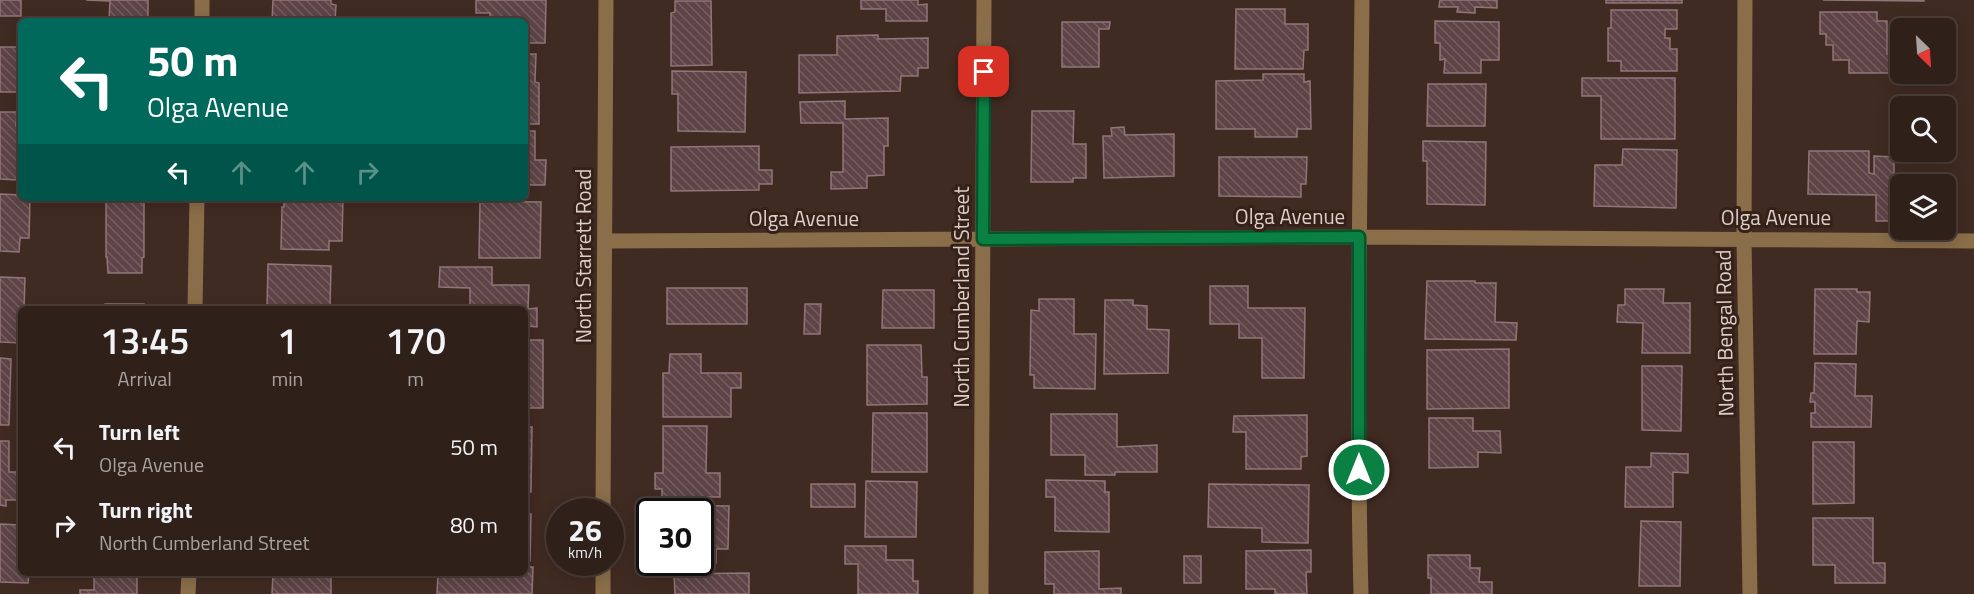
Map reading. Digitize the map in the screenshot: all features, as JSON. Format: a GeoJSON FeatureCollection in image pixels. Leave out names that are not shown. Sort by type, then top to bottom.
{"type":"FeatureCollection","features":[{"type":"Feature","properties":{"kind":"street"},"geometry":{"type":"LineString","coordinates":[[202,0],[202,18]]}},
{"type":"Feature","properties":{"kind":"street","name":"North Starrett Road"},"geometry":{"type":"LineString","coordinates":[[603,498],[606,0]]}},
{"type":"Feature","properties":{"kind":"street","name":"North Cumberland Street"},"geometry":{"type":"LineString","coordinates":[[981,594],[984,0]]}},
{"type":"Feature","properties":{"kind":"street"},"geometry":{"type":"LineString","coordinates":[[1361,594],[1359,237],[1362,0]]}},
{"type":"Feature","properties":{"kind":"street","name":"North Bengal Road"},"geometry":{"type":"LineString","coordinates":[[1745,0],[1744,239],[1749,594]]}},
{"type":"Feature","properties":{"kind":"street"},"geometry":{"type":"LineString","coordinates":[[195,306],[197,201]]}},
{"type":"Feature","properties":{"kind":"street","name":"Olga Avenue"},"geometry":{"type":"LineString","coordinates":[[606,241],[1359,237],[1974,241]]}},
{"type":"Feature","properties":{"kind":"street"},"geometry":{"type":"LineString","coordinates":[[188,594],[189,576]]}},
{"type":"Feature","properties":{"kind":"street"},"geometry":{"type":"LineString","coordinates":[[603,576],[603,594]]}},
{"type":"Feature","properties":{"kind":"building"},"geometry":{"type":"Polygon","coordinates":[[[0,0],[21,0],[21,16],[0,16],[0,0]]]}},
{"type":"Feature","properties":{"kind":"building"},"geometry":{"type":"Polygon","coordinates":[[[86,0],[148,0],[148,18],[109,18],[110,1],[86,0]]]}},
{"type":"Feature","properties":{"kind":"building"},"geometry":{"type":"Polygon","coordinates":[[[273,0],[331,0],[331,4],[336,5],[335,18],[272,18],[273,0]]]}},
{"type":"Feature","properties":{"kind":"building"},"geometry":{"type":"Polygon","coordinates":[[[476,0],[546,0],[545,43],[528,43],[528,18],[490,18],[490,13],[476,13],[476,0]]]}},
{"type":"Feature","properties":{"kind":"building"},"geometry":{"type":"Polygon","coordinates":[[[861,0],[918,0],[918,5],[927,4],[927,21],[886,21],[886,9],[861,9],[861,0]]]}},
{"type":"Feature","properties":{"kind":"building"},"geometry":{"type":"Polygon","coordinates":[[[1440,0],[1497,0],[1497,8],[1475,7],[1475,13],[1457,12],[1458,7],[1439,7],[1440,0]]]}},
{"type":"Feature","properties":{"kind":"building"},"geometry":{"type":"Polygon","coordinates":[[[1606,0],[1682,0],[1682,3],[1606,3],[1606,0]]]}},
{"type":"Feature","properties":{"kind":"building"},"geometry":{"type":"Polygon","coordinates":[[[1823,0],[1924,0],[1924,1],[1823,0]]]}},
{"type":"Feature","properties":{"kind":"building"},"geometry":{"type":"Polygon","coordinates":[[[675,1],[711,1],[712,65],[671,66],[671,13],[675,12],[675,1]]]}},
{"type":"Feature","properties":{"kind":"building"},"geometry":{"type":"Polygon","coordinates":[[[1236,9],[1285,9],[1285,24],[1308,24],[1308,50],[1304,50],[1303,69],[1235,69],[1236,9]]]}},
{"type":"Feature","properties":{"kind":"building"},"geometry":{"type":"Polygon","coordinates":[[[1611,10],[1677,10],[1677,29],[1665,29],[1665,38],[1670,38],[1670,49],[1677,49],[1677,71],[1621,71],[1621,61],[1608,61],[1608,28],[1611,28],[1611,10]]]}},
{"type":"Feature","properties":{"kind":"building"},"geometry":{"type":"Polygon","coordinates":[[[1820,12],[1877,12],[1877,21],[1887,21],[1887,54],[1890,54],[1890,73],[1849,73],[1849,60],[1833,60],[1833,45],[1826,45],[1826,34],[1820,34],[1820,12]]]}},
{"type":"Feature","properties":{"kind":"building"},"geometry":{"type":"Polygon","coordinates":[[[1435,21],[1499,22],[1499,60],[1481,60],[1481,73],[1444,73],[1445,59],[1440,60],[1440,43],[1435,43],[1435,21]]]}},
{"type":"Feature","properties":{"kind":"building"},"geometry":{"type":"Polygon","coordinates":[[[1062,22],[1110,22],[1109,29],[1099,29],[1099,67],[1062,67],[1062,22]]]}},
{"type":"Feature","properties":{"kind":"building"},"geometry":{"type":"Polygon","coordinates":[[[878,35],[878,39],[928,38],[928,68],[918,68],[918,76],[901,76],[900,91],[799,93],[799,55],[837,55],[837,36],[878,35]]]}},
{"type":"Feature","properties":{"kind":"building"},"geometry":{"type":"Polygon","coordinates":[[[0,47],[18,47],[18,92],[0,92],[0,47]]]}},
{"type":"Feature","properties":{"kind":"building"},"geometry":{"type":"Polygon","coordinates":[[[528,54],[536,54],[535,82],[539,83],[539,124],[528,124],[528,54]]]}},
{"type":"Feature","properties":{"kind":"building"},"geometry":{"type":"Polygon","coordinates":[[[672,71],[746,72],[745,132],[678,131],[678,94],[672,94],[672,71]]]}},
{"type":"Feature","properties":{"kind":"building"},"geometry":{"type":"Polygon","coordinates":[[[1263,74],[1304,74],[1304,82],[1310,81],[1311,129],[1297,129],[1297,137],[1255,137],[1255,129],[1216,129],[1216,81],[1263,80],[1263,74]]]}},
{"type":"Feature","properties":{"kind":"building"},"geometry":{"type":"Polygon","coordinates":[[[1582,78],[1675,78],[1675,139],[1601,139],[1601,96],[1582,96],[1582,78]]]}},
{"type":"Feature","properties":{"kind":"building"},"geometry":{"type":"Polygon","coordinates":[[[1428,84],[1486,84],[1485,126],[1427,126],[1428,84]]]}},
{"type":"Feature","properties":{"kind":"building"},"geometry":{"type":"Polygon","coordinates":[[[845,101],[845,119],[888,118],[888,146],[884,146],[884,175],[867,176],[867,188],[831,189],[831,172],[843,172],[843,123],[801,123],[800,102],[845,101]]]}},
{"type":"Feature","properties":{"kind":"building"},"geometry":{"type":"Polygon","coordinates":[[[1032,111],[1074,111],[1073,144],[1086,144],[1086,178],[1073,178],[1073,182],[1031,182],[1032,111]]]}},
{"type":"Feature","properties":{"kind":"building"},"geometry":{"type":"Polygon","coordinates":[[[0,112],[17,112],[17,180],[0,179],[0,112]]]}},
{"type":"Feature","properties":{"kind":"building"},"geometry":{"type":"Polygon","coordinates":[[[1124,127],[1125,135],[1174,134],[1174,176],[1104,178],[1103,136],[1112,136],[1111,128],[1124,127]]]}},
{"type":"Feature","properties":{"kind":"building"},"geometry":{"type":"Polygon","coordinates":[[[528,131],[535,131],[535,160],[546,160],[545,185],[528,185],[528,131]]]}},
{"type":"Feature","properties":{"kind":"building"},"geometry":{"type":"Polygon","coordinates":[[[1423,141],[1486,142],[1485,205],[1427,204],[1427,161],[1423,161],[1423,141]]]}},
{"type":"Feature","properties":{"kind":"building"},"geometry":{"type":"Polygon","coordinates":[[[759,146],[759,170],[772,170],[772,184],[759,184],[759,190],[671,191],[671,147],[759,146]]]}},
{"type":"Feature","properties":{"kind":"building"},"geometry":{"type":"Polygon","coordinates":[[[1623,149],[1677,150],[1676,208],[1594,206],[1595,165],[1622,165],[1623,149]]]}},
{"type":"Feature","properties":{"kind":"building"},"geometry":{"type":"Polygon","coordinates":[[[1809,151],[1869,151],[1869,173],[1874,174],[1874,156],[1890,157],[1890,162],[1894,162],[1894,174],[1890,174],[1890,221],[1876,221],[1876,195],[1808,194],[1809,151]]]}},
{"type":"Feature","properties":{"kind":"building"},"geometry":{"type":"Polygon","coordinates":[[[1219,157],[1307,157],[1306,184],[1301,184],[1301,197],[1219,196],[1219,157]]]}},
{"type":"Feature","properties":{"kind":"building"},"geometry":{"type":"Polygon","coordinates":[[[0,194],[18,195],[18,201],[30,201],[29,238],[20,238],[19,252],[0,251],[0,194]]]}},
{"type":"Feature","properties":{"kind":"building"},"geometry":{"type":"Polygon","coordinates":[[[106,201],[144,201],[142,273],[108,273],[106,201]]]}},
{"type":"Feature","properties":{"kind":"building"},"geometry":{"type":"Polygon","coordinates":[[[284,201],[343,201],[342,241],[329,241],[329,250],[281,249],[282,207],[284,207],[284,201]]]}},
{"type":"Feature","properties":{"kind":"building"},"geometry":{"type":"Polygon","coordinates":[[[480,201],[541,202],[540,258],[479,258],[480,201]]]}},
{"type":"Feature","properties":{"kind":"building"},"geometry":{"type":"Polygon","coordinates":[[[268,264],[331,266],[330,306],[267,306],[268,264]]]}},
{"type":"Feature","properties":{"kind":"building"},"geometry":{"type":"Polygon","coordinates":[[[440,267],[492,267],[492,285],[529,285],[528,309],[528,306],[470,306],[470,288],[439,287],[440,267]]]}},
{"type":"Feature","properties":{"kind":"building"},"geometry":{"type":"Polygon","coordinates":[[[0,277],[25,278],[24,306],[18,306],[18,343],[0,342],[0,277]]]}},
{"type":"Feature","properties":{"kind":"building"},"geometry":{"type":"Polygon","coordinates":[[[1427,281],[1496,283],[1495,322],[1517,323],[1516,340],[1425,339],[1427,281]]]}},
{"type":"Feature","properties":{"kind":"building"},"geometry":{"type":"Polygon","coordinates":[[[1210,286],[1248,286],[1248,308],[1305,308],[1304,378],[1262,378],[1262,338],[1239,338],[1239,324],[1210,324],[1210,286]]]}},
{"type":"Feature","properties":{"kind":"building"},"geometry":{"type":"Polygon","coordinates":[[[667,288],[747,288],[747,324],[667,324],[667,288]]]}},
{"type":"Feature","properties":{"kind":"building"},"geometry":{"type":"Polygon","coordinates":[[[1625,289],[1664,289],[1663,303],[1690,303],[1690,353],[1642,353],[1643,323],[1617,322],[1618,305],[1625,305],[1625,289]]]}},
{"type":"Feature","properties":{"kind":"building"},"geometry":{"type":"Polygon","coordinates":[[[1815,289],[1857,289],[1857,292],[1870,292],[1869,322],[1857,321],[1856,354],[1814,354],[1815,289]]]}},
{"type":"Feature","properties":{"kind":"building"},"geometry":{"type":"Polygon","coordinates":[[[883,290],[934,290],[934,328],[882,328],[883,290]]]}},
{"type":"Feature","properties":{"kind":"building"},"geometry":{"type":"Polygon","coordinates":[[[1039,299],[1074,299],[1074,334],[1096,334],[1095,389],[1034,388],[1034,375],[1030,375],[1031,310],[1039,311],[1039,299]]]}},
{"type":"Feature","properties":{"kind":"building"},"geometry":{"type":"Polygon","coordinates":[[[1105,300],[1133,300],[1133,305],[1147,306],[1147,329],[1169,330],[1168,373],[1104,374],[1105,300]]]}},
{"type":"Feature","properties":{"kind":"building"},"geometry":{"type":"Polygon","coordinates":[[[105,304],[144,304],[144,306],[105,306],[105,304]]]}},
{"type":"Feature","properties":{"kind":"building"},"geometry":{"type":"Polygon","coordinates":[[[805,304],[821,304],[820,334],[804,334],[805,304]]]}},
{"type":"Feature","properties":{"kind":"building"},"geometry":{"type":"Polygon","coordinates":[[[537,308],[537,327],[528,326],[528,309],[537,308]]]}},
{"type":"Feature","properties":{"kind":"building"},"geometry":{"type":"Polygon","coordinates":[[[528,340],[543,340],[543,408],[528,408],[528,340]]]}},
{"type":"Feature","properties":{"kind":"building"},"geometry":{"type":"Polygon","coordinates":[[[867,345],[921,345],[922,377],[927,377],[927,404],[867,405],[867,345]]]}},
{"type":"Feature","properties":{"kind":"building"},"geometry":{"type":"Polygon","coordinates":[[[1509,349],[1509,408],[1427,409],[1427,350],[1509,349]]]}},
{"type":"Feature","properties":{"kind":"building"},"geometry":{"type":"Polygon","coordinates":[[[670,354],[701,354],[701,373],[741,373],[741,388],[731,388],[731,417],[663,417],[663,373],[669,373],[670,354]]]}},
{"type":"Feature","properties":{"kind":"building"},"geometry":{"type":"Polygon","coordinates":[[[0,358],[11,359],[9,425],[0,425],[0,358]]]}},
{"type":"Feature","properties":{"kind":"building"},"geometry":{"type":"Polygon","coordinates":[[[1815,363],[1856,364],[1855,396],[1872,396],[1871,427],[1811,427],[1811,413],[1815,413],[1815,402],[1810,402],[1811,393],[1814,393],[1815,363]]]}},
{"type":"Feature","properties":{"kind":"building"},"geometry":{"type":"Polygon","coordinates":[[[1642,366],[1682,366],[1681,431],[1642,430],[1642,366]]]}},
{"type":"Feature","properties":{"kind":"building"},"geometry":{"type":"Polygon","coordinates":[[[873,413],[927,413],[927,472],[872,472],[873,413]]]}},
{"type":"Feature","properties":{"kind":"building"},"geometry":{"type":"Polygon","coordinates":[[[1051,414],[1117,414],[1117,447],[1157,445],[1157,472],[1085,475],[1085,455],[1051,455],[1051,414]]]}},
{"type":"Feature","properties":{"kind":"building"},"geometry":{"type":"Polygon","coordinates":[[[1307,415],[1307,456],[1301,457],[1301,469],[1246,469],[1246,432],[1233,432],[1234,416],[1307,415]]]}},
{"type":"Feature","properties":{"kind":"building"},"geometry":{"type":"Polygon","coordinates":[[[1429,418],[1473,418],[1473,431],[1500,431],[1501,453],[1478,452],[1478,467],[1429,468],[1429,418]]]}},
{"type":"Feature","properties":{"kind":"building"},"geometry":{"type":"Polygon","coordinates":[[[663,426],[707,426],[706,473],[720,473],[720,497],[662,497],[662,489],[655,489],[655,473],[663,473],[663,426]]]}},
{"type":"Feature","properties":{"kind":"building"},"geometry":{"type":"Polygon","coordinates":[[[528,427],[532,427],[531,492],[528,492],[528,427]]]}},
{"type":"Feature","properties":{"kind":"building"},"geometry":{"type":"Polygon","coordinates":[[[0,441],[9,441],[9,472],[18,472],[18,500],[6,500],[6,506],[0,505],[0,441]]]}},
{"type":"Feature","properties":{"kind":"building"},"geometry":{"type":"Polygon","coordinates":[[[1813,442],[1854,442],[1854,503],[1813,504],[1813,442]]]}},
{"type":"Feature","properties":{"kind":"building"},"geometry":{"type":"Polygon","coordinates":[[[1651,453],[1688,454],[1688,473],[1673,472],[1673,507],[1625,507],[1626,467],[1651,467],[1651,453]]]}},
{"type":"Feature","properties":{"kind":"building"},"geometry":{"type":"Polygon","coordinates":[[[1046,480],[1105,481],[1105,492],[1109,492],[1109,532],[1055,531],[1055,497],[1046,497],[1046,480]]]}},
{"type":"Feature","properties":{"kind":"building"},"geometry":{"type":"Polygon","coordinates":[[[866,481],[917,482],[916,537],[865,537],[866,481]]]}},
{"type":"Feature","properties":{"kind":"building"},"geometry":{"type":"Polygon","coordinates":[[[811,484],[855,484],[855,507],[811,507],[811,484]]]}},
{"type":"Feature","properties":{"kind":"building"},"geometry":{"type":"Polygon","coordinates":[[[1209,484],[1309,485],[1308,543],[1262,542],[1262,528],[1208,527],[1209,484]]]}},
{"type":"Feature","properties":{"kind":"building"},"geometry":{"type":"Polygon","coordinates":[[[714,506],[729,506],[728,549],[716,549],[716,563],[714,563],[714,506]]]}},
{"type":"Feature","properties":{"kind":"building"},"geometry":{"type":"Polygon","coordinates":[[[528,514],[531,514],[530,561],[528,561],[528,514]]]}},
{"type":"Feature","properties":{"kind":"building"},"geometry":{"type":"Polygon","coordinates":[[[1813,518],[1873,518],[1873,563],[1885,563],[1885,583],[1835,583],[1835,565],[1813,565],[1813,518]]]}},
{"type":"Feature","properties":{"kind":"building"},"geometry":{"type":"Polygon","coordinates":[[[1641,521],[1681,522],[1680,586],[1639,586],[1641,521]]]}},
{"type":"Feature","properties":{"kind":"building"},"geometry":{"type":"Polygon","coordinates":[[[0,524],[18,525],[18,576],[29,576],[28,583],[0,582],[0,524]]]}},
{"type":"Feature","properties":{"kind":"building"},"geometry":{"type":"Polygon","coordinates":[[[845,546],[886,546],[886,560],[913,560],[913,581],[918,581],[918,594],[858,594],[858,564],[845,564],[845,546]]]}},
{"type":"Feature","properties":{"kind":"building"},"geometry":{"type":"Polygon","coordinates":[[[1311,550],[1311,572],[1306,572],[1307,594],[1275,594],[1275,589],[1246,589],[1246,551],[1311,550]]]}},
{"type":"Feature","properties":{"kind":"building"},"geometry":{"type":"Polygon","coordinates":[[[1099,551],[1099,589],[1121,588],[1121,594],[1054,594],[1054,584],[1045,584],[1045,552],[1099,551]]]}},
{"type":"Feature","properties":{"kind":"building"},"geometry":{"type":"Polygon","coordinates":[[[1428,555],[1470,555],[1470,568],[1480,568],[1479,582],[1492,582],[1492,594],[1431,594],[1428,555]]]}},
{"type":"Feature","properties":{"kind":"building"},"geometry":{"type":"Polygon","coordinates":[[[1184,556],[1201,556],[1201,583],[1184,583],[1184,556]]]}},
{"type":"Feature","properties":{"kind":"building"},"geometry":{"type":"Polygon","coordinates":[[[528,567],[533,567],[532,594],[437,594],[438,576],[528,576],[528,567]]]}},
{"type":"Feature","properties":{"kind":"building"},"geometry":{"type":"Polygon","coordinates":[[[714,573],[749,573],[749,594],[675,594],[674,576],[714,576],[714,573]]]}},
{"type":"Feature","properties":{"kind":"building"},"geometry":{"type":"Polygon","coordinates":[[[94,576],[137,576],[137,594],[80,594],[80,590],[94,590],[94,576]]]}},
{"type":"Feature","properties":{"kind":"building"},"geometry":{"type":"Polygon","coordinates":[[[273,576],[331,576],[331,594],[272,594],[273,576]]]}},
{"type":"Feature","properties":{"kind":"route"},"geometry":{"type":"LineString","coordinates":[[984,72],[983,239],[1359,237],[1359,470]]}}]}
